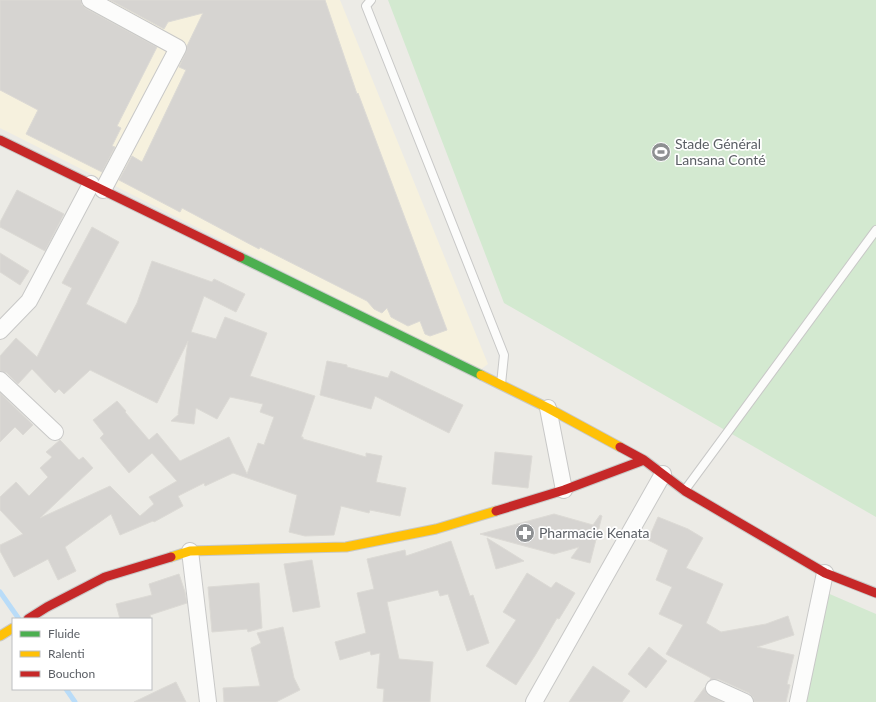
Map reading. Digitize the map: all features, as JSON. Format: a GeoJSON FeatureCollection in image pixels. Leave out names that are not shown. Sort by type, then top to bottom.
{"type":"FeatureCollection","features":[{"type":"Feature","properties":{"kind":"street"},"geometry":{"type":"LineString","coordinates":[[0,331],[29,301],[178,48],[90,0]]}},
{"type":"Feature","properties":{"kind":"street"},"geometry":{"type":"LineString","coordinates":[[0,140],[548,408],[644,460],[685,491],[825,573],[876,593]]}},
{"type":"Feature","properties":{"kind":"street"},"geometry":{"type":"LineString","coordinates":[[0,380],[55,432]]}},
{"type":"Feature","properties":{"kind":"street"},"geometry":{"type":"LineString","coordinates":[[548,408],[564,490]]}},
{"type":"Feature","properties":{"kind":"street"},"geometry":{"type":"LineString","coordinates":[[30,618],[47,607],[105,578],[190,551],[346,547],[436,529],[564,490],[644,460]]}},
{"type":"Feature","properties":{"kind":"street"},"geometry":{"type":"LineString","coordinates":[[534,702],[663,474]]}},
{"type":"Feature","properties":{"kind":"street"},"geometry":{"type":"LineString","coordinates":[[190,551],[208,702]]}},
{"type":"Feature","properties":{"kind":"street"},"geometry":{"type":"LineString","coordinates":[[798,702],[825,573]]}},
{"type":"Feature","properties":{"kind":"street"},"geometry":{"type":"LineString","coordinates":[[0,636],[12,629]]}},
{"type":"Feature","properties":{"kind":"street"},"geometry":{"type":"LineString","coordinates":[[714,688],[745,702]]}},
{"type":"Feature","properties":{"kind":"lane"},"geometry":{"type":"LineString","coordinates":[[367,2],[504,355],[501,384]]}},
{"type":"Feature","properties":{"kind":"lane"},"geometry":{"type":"LineString","coordinates":[[685,491],[876,230]]}},
{"type":"Feature","properties":{"kind":"shaded area"},"geometry":{"type":"Polygon","coordinates":[[[0,0],[340,0],[488,364],[480,370],[0,128],[0,0]]]}},
{"type":"Feature","properties":{"kind":"green space","name":"Stade Général Lansana Conté"},"geometry":{"type":"Polygon","coordinates":[[[388,0],[876,0],[876,517],[504,303],[388,0]]]}},
{"type":"Feature","properties":{"kind":"green space"},"geometry":{"type":"Polygon","coordinates":[[[825,592],[876,614],[876,702],[804,702],[825,592]]]}},
{"type":"Feature","properties":{"kind":"building"},"geometry":{"type":"Polygon","coordinates":[[[0,0],[81,0],[82,5],[85,8],[157,47],[117,126],[121,128],[112,146],[115,147],[102,172],[26,134],[38,110],[0,90],[0,0]]]}},
{"type":"Feature","properties":{"kind":"building"},"geometry":{"type":"Polygon","coordinates":[[[110,0],[325,0],[357,94],[358,93],[447,330],[430,336],[425,334],[420,321],[408,326],[391,317],[387,308],[382,313],[374,309],[367,301],[260,247],[259,249],[182,208],[180,212],[119,180],[132,156],[142,162],[186,70],[179,67],[186,52],[187,46],[203,13],[168,22],[164,29],[110,0]]]}},
{"type":"Feature","properties":{"kind":"building"},"geometry":{"type":"Polygon","coordinates":[[[17,190],[64,214],[45,251],[0,227],[0,222],[17,190]]]}},
{"type":"Feature","properties":{"kind":"building"},"geometry":{"type":"Polygon","coordinates":[[[92,227],[119,242],[86,304],[126,324],[137,303],[152,261],[212,282],[214,279],[245,294],[236,312],[204,296],[191,332],[216,339],[225,317],[267,333],[250,376],[315,396],[301,437],[303,437],[303,439],[366,457],[366,453],[382,456],[376,482],[406,488],[400,516],[370,510],[369,513],[341,506],[334,535],[305,536],[289,532],[297,495],[233,473],[205,486],[204,483],[178,496],[183,506],[154,522],[153,521],[120,535],[111,514],[65,547],[76,571],[58,580],[48,559],[14,577],[0,551],[0,545],[23,534],[0,510],[0,497],[16,482],[29,496],[48,477],[40,468],[52,457],[46,452],[60,440],[79,460],[83,457],[93,468],[40,518],[110,486],[140,516],[154,504],[149,497],[177,481],[152,453],[129,473],[100,438],[104,434],[93,420],[117,401],[149,440],[157,433],[180,461],[229,437],[247,474],[258,443],[264,445],[274,417],[260,412],[263,404],[230,397],[217,419],[196,408],[194,424],[171,421],[179,414],[188,341],[157,403],[90,370],[64,394],[59,389],[55,393],[32,369],[18,384],[7,373],[0,371],[0,356],[16,338],[37,357],[72,288],[62,283],[92,227]]]}},
{"type":"Feature","properties":{"kind":"building"},"geometry":{"type":"Polygon","coordinates":[[[0,253],[29,271],[20,285],[0,272],[0,253]]]}},
{"type":"Feature","properties":{"kind":"building"},"geometry":{"type":"Polygon","coordinates":[[[327,361],[347,365],[347,367],[388,378],[391,371],[463,405],[449,433],[375,396],[371,409],[320,395],[327,361]]]}},
{"type":"Feature","properties":{"kind":"building"},"geometry":{"type":"Polygon","coordinates":[[[0,393],[33,425],[23,435],[15,427],[0,442],[0,393]]]}},
{"type":"Feature","properties":{"kind":"building"},"geometry":{"type":"Polygon","coordinates":[[[495,452],[532,456],[528,488],[492,484],[495,452]]]}},
{"type":"Feature","properties":{"kind":"building"},"geometry":{"type":"Polygon","coordinates":[[[554,514],[593,525],[600,515],[602,516],[590,563],[571,558],[579,547],[554,554],[480,534],[554,514]]]}},
{"type":"Feature","properties":{"kind":"building"},"geometry":{"type":"Polygon","coordinates":[[[658,517],[688,529],[703,538],[686,568],[723,584],[706,623],[721,632],[766,624],[788,616],[794,635],[757,647],[794,655],[787,684],[790,685],[786,702],[754,702],[753,697],[749,693],[718,679],[710,680],[711,678],[666,654],[683,625],[659,614],[672,587],[656,580],[668,550],[648,540],[658,517]]]}},
{"type":"Feature","properties":{"kind":"building"},"geometry":{"type":"Polygon","coordinates":[[[487,538],[524,561],[496,569],[487,538]]]}},
{"type":"Feature","properties":{"kind":"building"},"geometry":{"type":"Polygon","coordinates":[[[451,541],[470,596],[473,595],[489,643],[467,651],[448,594],[440,596],[438,590],[387,602],[399,659],[433,662],[430,702],[383,702],[384,689],[377,688],[380,653],[371,655],[370,651],[340,660],[335,642],[366,633],[357,593],[374,589],[367,559],[405,550],[406,556],[451,541]]]}},
{"type":"Feature","properties":{"kind":"building"},"geometry":{"type":"Polygon","coordinates":[[[312,560],[320,607],[293,612],[284,564],[312,560]]]}},
{"type":"Feature","properties":{"kind":"building"},"geometry":{"type":"Polygon","coordinates":[[[527,573],[551,588],[556,582],[575,593],[559,619],[557,618],[516,685],[486,666],[516,620],[503,612],[527,573]]]}},
{"type":"Feature","properties":{"kind":"building"},"geometry":{"type":"Polygon","coordinates":[[[179,574],[187,603],[150,615],[151,618],[120,618],[116,604],[152,595],[149,584],[179,574]]]}},
{"type":"Feature","properties":{"kind":"building"},"geometry":{"type":"Polygon","coordinates":[[[259,583],[262,628],[248,632],[247,629],[212,632],[208,587],[259,583]]]}},
{"type":"Feature","properties":{"kind":"building"},"geometry":{"type":"Polygon","coordinates":[[[283,627],[294,678],[300,690],[276,702],[224,702],[223,688],[260,686],[251,648],[261,643],[257,633],[283,627]]]}},
{"type":"Feature","properties":{"kind":"building"},"geometry":{"type":"Polygon","coordinates":[[[649,647],[667,661],[646,688],[628,674],[649,647]]]}},
{"type":"Feature","properties":{"kind":"building"},"geometry":{"type":"Polygon","coordinates":[[[593,666],[630,691],[622,702],[569,702],[593,666]]]}},
{"type":"Feature","properties":{"kind":"building"},"geometry":{"type":"Polygon","coordinates":[[[176,682],[186,702],[134,702],[161,689],[176,682]]]}},
{"type":"Feature","properties":{"kind":"building"},"geometry":{"type":"Polygon","coordinates":[[[705,687],[707,694],[722,702],[694,702],[705,687]]]}},
{"type":"Feature","properties":{"kind":"waterway"},"geometry":{"type":"LineString","coordinates":[[0,592],[18,618]]}},
{"type":"Feature","properties":{"kind":"waterway"},"geometry":{"type":"LineString","coordinates":[[67,690],[75,702]]}},
{"type":"Feature","properties":{"kind":"traffic: fast"},"geometry":{"type":"LineString","coordinates":[[240,257],[481,375]]}},
{"type":"Feature","properties":{"kind":"traffic: slow"},"geometry":{"type":"LineString","coordinates":[[481,375],[548,408],[620,447]]}},
{"type":"Feature","properties":{"kind":"traffic: slow"},"geometry":{"type":"LineString","coordinates":[[171,557],[190,551],[346,547],[436,529],[496,511]]}},
{"type":"Feature","properties":{"kind":"traffic: slow"},"geometry":{"type":"LineString","coordinates":[[0,636],[12,629]]}},
{"type":"Feature","properties":{"kind":"traffic: jam"},"geometry":{"type":"LineString","coordinates":[[0,140],[240,257]]}},
{"type":"Feature","properties":{"kind":"traffic: jam"},"geometry":{"type":"LineString","coordinates":[[620,447],[644,460],[685,491],[825,573],[876,593]]}},
{"type":"Feature","properties":{"kind":"traffic: jam"},"geometry":{"type":"LineString","coordinates":[[496,511],[564,490],[644,460]]}},
{"type":"Feature","properties":{"kind":"traffic: jam"},"geometry":{"type":"LineString","coordinates":[[30,618],[47,607],[105,577],[171,557]]}},
{"type":"Feature","properties":{"kind":"place","name":"Stade Général Lansana Conté"},"geometry":{"type":"Point","coordinates":[661,152]}},
{"type":"Feature","properties":{"kind":"place","name":"Pharmacie Kenata"},"geometry":{"type":"Point","coordinates":[525,533]}}]}
